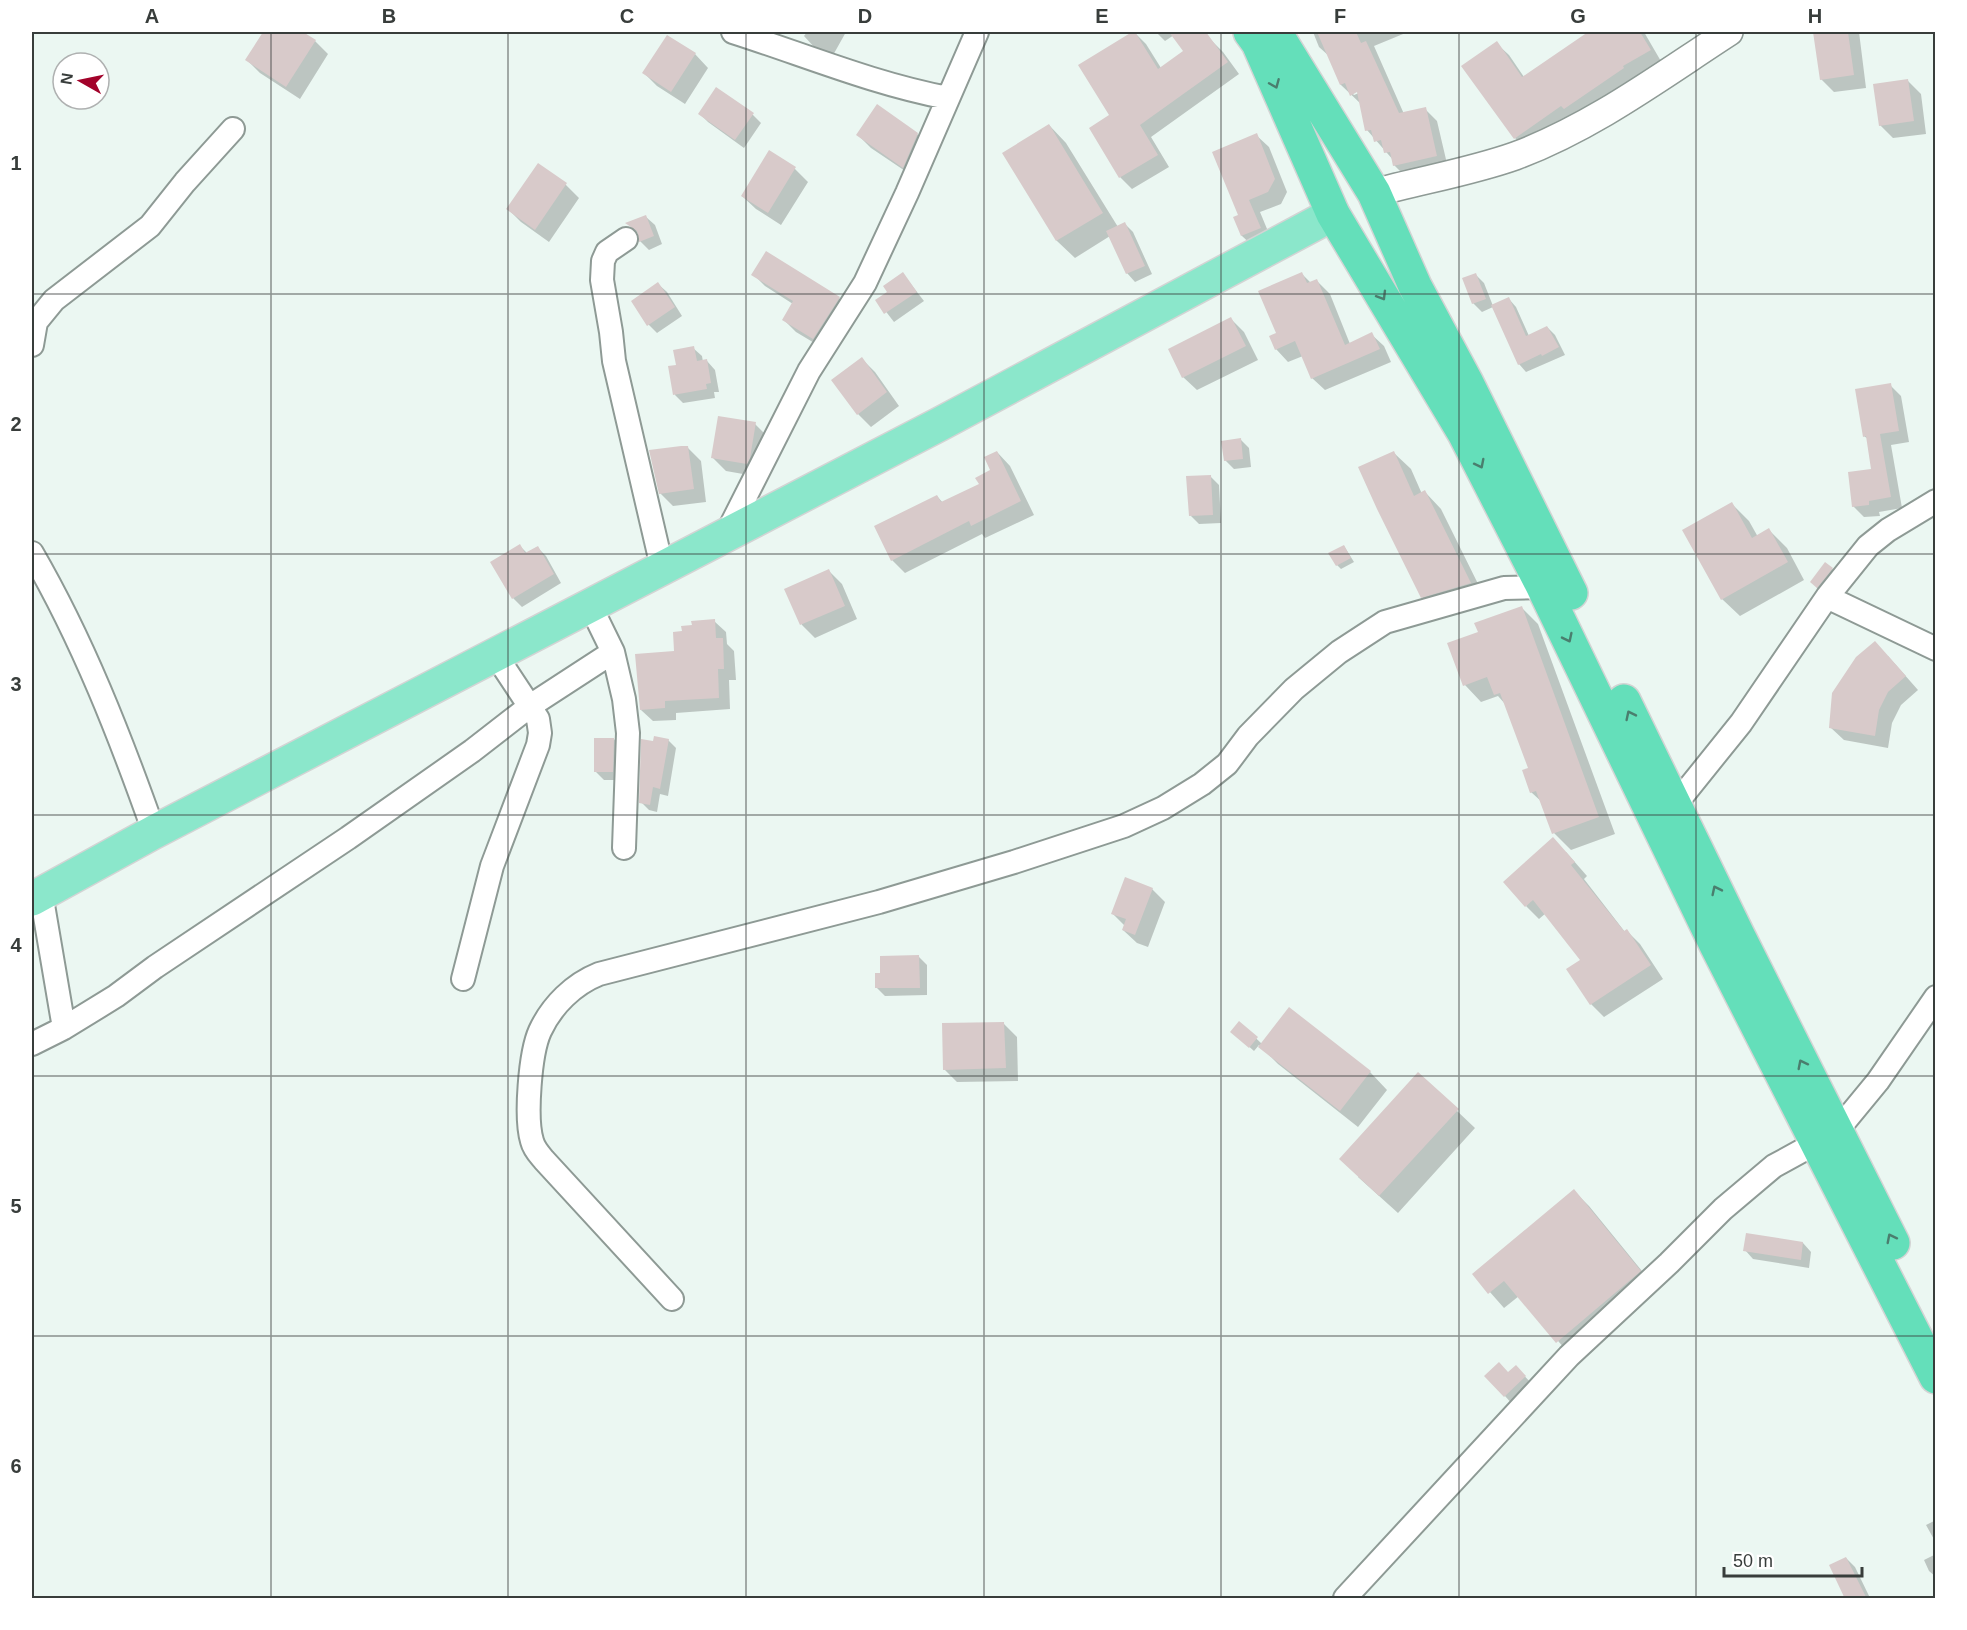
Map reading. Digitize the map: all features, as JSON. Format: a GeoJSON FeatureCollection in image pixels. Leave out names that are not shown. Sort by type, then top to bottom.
{"type":"FeatureCollection","features":[{"type":"Feature","properties":{"kind":"highway"},"geometry":{"type":"LineString","coordinates":[[1265,35],[1349,153],[1374,193],[1475,428],[1553,581],[1675,806],[1826,1137],[1898,1279],[1935,1377]]}},
{"type":"Feature","properties":{"kind":"highway"},"geometry":{"type":"LineString","coordinates":[[1265,35],[1314,170],[1333,214],[1363,264],[1475,428]]}},
{"type":"Feature","properties":{"kind":"highway"},"geometry":{"type":"LineString","coordinates":[[1314,170],[1349,153]]}},
{"type":"Feature","properties":{"kind":"highway"},"geometry":{"type":"LineString","coordinates":[[1363,264],[1387,257],[1398,248]]}},
{"type":"Feature","properties":{"kind":"highway"},"geometry":{"type":"LineString","coordinates":[[1553,581],[1716,945],[1826,1137]]}},
{"type":"Feature","properties":{"kind":"highway"},"geometry":{"type":"LineString","coordinates":[[1898,1279],[1935,1328]]}},
{"type":"Feature","properties":{"kind":"main road"},"geometry":{"type":"LineString","coordinates":[[37,896],[154,832],[940,424],[1333,214]]}},
{"type":"Feature","properties":{"kind":"street"},"geometry":{"type":"LineString","coordinates":[[734,32],[790,40],[870,79],[948,98]]}},
{"type":"Feature","properties":{"kind":"street"},"geometry":{"type":"LineString","coordinates":[[728,533],[809,371],[866,282],[977,32]]}},
{"type":"Feature","properties":{"kind":"street"},"geometry":{"type":"LineString","coordinates":[[1374,193],[1428,178],[1460,173],[1515,156],[1548,142],[1594,119],[1729,32]]}},
{"type":"Feature","properties":{"kind":"street"},"geometry":{"type":"LineString","coordinates":[[32,345],[36,322],[54,300],[150,226],[185,182],[233,129]]}},
{"type":"Feature","properties":{"kind":"street"},"geometry":{"type":"LineString","coordinates":[[626,239],[607,252],[603,261],[602,280],[614,361],[662,567]]}},
{"type":"Feature","properties":{"kind":"street"},"geometry":{"type":"LineString","coordinates":[[1675,806],[1741,723],[1827,597],[1869,546],[1888,530],[1935,501]]}},
{"type":"Feature","properties":{"kind":"street"},"geometry":{"type":"LineString","coordinates":[[32,553],[57,599],[102,694],[154,832]]}},
{"type":"Feature","properties":{"kind":"street"},"geometry":{"type":"LineString","coordinates":[[672,1299],[534,1149],[531,1140],[530,1094],[534,1051],[540,1030],[569,990],[599,974],[879,902],[1124,826],[1163,808],[1202,784],[1227,764],[1248,736],[1294,689],[1339,652],[1385,622],[1504,588],[1553,581]]}},
{"type":"Feature","properties":{"kind":"street"},"geometry":{"type":"LineString","coordinates":[[1827,597],[1935,649]]}},
{"type":"Feature","properties":{"kind":"street"},"geometry":{"type":"LineString","coordinates":[[590,605],[613,652],[622,688],[628,733],[624,848]]}},
{"type":"Feature","properties":{"kind":"street"},"geometry":{"type":"LineString","coordinates":[[32,1044],[64,1028],[116,996],[155,967],[348,838],[472,751],[530,706],[613,652]]}},
{"type":"Feature","properties":{"kind":"street"},"geometry":{"type":"LineString","coordinates":[[463,979],[492,866],[539,740],[538,719],[495,654]]}},
{"type":"Feature","properties":{"kind":"street"},"geometry":{"type":"LineString","coordinates":[[37,896],[64,1028]]}},
{"type":"Feature","properties":{"kind":"street"},"geometry":{"type":"LineString","coordinates":[[1345,1599],[1569,1356],[1723,1209],[1774,1166],[1826,1137],[1878,1081],[1935,997]]}},
{"type":"Feature","properties":{"kind":"building"},"geometry":{"type":"Polygon","coordinates":[[[263,32],[303,32],[316,40],[286,87],[245,60],[263,32]]]}},
{"type":"Feature","properties":{"kind":"building"},"geometry":{"type":"Polygon","coordinates":[[[1135,32],[1158,69],[1183,51],[1169,32],[1206,32],[1228,62],[1140,125],[1158,155],[1119,178],[1089,128],[1109,115],[1078,65],[1135,32]]]}},
{"type":"Feature","properties":{"kind":"building"},"geometry":{"type":"Polygon","coordinates":[[[1317,32],[1356,32],[1361,43],[1366,41],[1399,113],[1426,107],[1437,156],[1393,166],[1390,152],[1384,153],[1381,140],[1374,142],[1371,130],[1365,131],[1357,92],[1350,96],[1345,83],[1340,85],[1317,32]]]}},
{"type":"Feature","properties":{"kind":"building"},"geometry":{"type":"Polygon","coordinates":[[[1588,32],[1640,32],[1651,50],[1623,66],[1624,68],[1564,109],[1561,106],[1514,139],[1461,66],[1497,41],[1522,77],[1588,32]]]}},
{"type":"Feature","properties":{"kind":"building"},"geometry":{"type":"Polygon","coordinates":[[[1813,32],[1848,32],[1854,75],[1820,80],[1813,32]]]}},
{"type":"Feature","properties":{"kind":"building"},"geometry":{"type":"Polygon","coordinates":[[[667,35],[696,53],[671,92],[642,73],[667,35]]]}},
{"type":"Feature","properties":{"kind":"building"},"geometry":{"type":"Polygon","coordinates":[[[1908,79],[1914,121],[1879,126],[1873,84],[1908,79]]]}},
{"type":"Feature","properties":{"kind":"building"},"geometry":{"type":"Polygon","coordinates":[[[716,87],[754,113],[735,140],[698,114],[716,87]]]}},
{"type":"Feature","properties":{"kind":"building"},"geometry":{"type":"Polygon","coordinates":[[[877,104],[918,133],[903,168],[856,135],[877,104]]]}},
{"type":"Feature","properties":{"kind":"building"},"geometry":{"type":"Polygon","coordinates":[[[1049,124],[1103,213],[1056,241],[1002,153],[1049,124]]]}},
{"type":"Feature","properties":{"kind":"building"},"geometry":{"type":"Polygon","coordinates":[[[1257,133],[1275,179],[1268,192],[1249,200],[1261,228],[1241,236],[1233,217],[1238,215],[1212,152],[1257,133]]]}},
{"type":"Feature","properties":{"kind":"building"},"geometry":{"type":"Polygon","coordinates":[[[769,150],[796,167],[768,213],[741,196],[769,150]]]}},
{"type":"Feature","properties":{"kind":"building"},"geometry":{"type":"Polygon","coordinates":[[[538,163],[567,183],[535,230],[506,209],[538,163]]]}},
{"type":"Feature","properties":{"kind":"building"},"geometry":{"type":"Polygon","coordinates":[[[646,215],[654,236],[639,242],[637,231],[625,223],[646,215]]]}},
{"type":"Feature","properties":{"kind":"building"},"geometry":{"type":"Polygon","coordinates":[[[1125,222],[1145,266],[1126,274],[1106,231],[1125,222]]]}},
{"type":"Feature","properties":{"kind":"building"},"geometry":{"type":"Polygon","coordinates":[[[766,251],[840,297],[813,339],[782,320],[793,301],[751,275],[766,251]]]}},
{"type":"Feature","properties":{"kind":"building"},"geometry":{"type":"Polygon","coordinates":[[[903,272],[917,292],[884,314],[875,300],[887,292],[883,286],[903,272]]]}},
{"type":"Feature","properties":{"kind":"building"},"geometry":{"type":"Polygon","coordinates":[[[1302,272],[1307,283],[1317,279],[1345,345],[1372,332],[1380,349],[1311,379],[1295,341],[1275,350],[1269,336],[1276,333],[1258,291],[1302,272]]]}},
{"type":"Feature","properties":{"kind":"building"},"geometry":{"type":"Polygon","coordinates":[[[1476,273],[1486,299],[1472,304],[1462,278],[1476,273]]]}},
{"type":"Feature","properties":{"kind":"building"},"geometry":{"type":"Polygon","coordinates":[[[658,282],[675,307],[647,326],[631,301],[658,282]]]}},
{"type":"Feature","properties":{"kind":"building"},"geometry":{"type":"Polygon","coordinates":[[[1509,297],[1526,336],[1547,326],[1559,347],[1518,365],[1491,305],[1509,297]]]}},
{"type":"Feature","properties":{"kind":"building"},"geometry":{"type":"Polygon","coordinates":[[[1231,317],[1246,346],[1182,378],[1168,349],[1231,317]]]}},
{"type":"Feature","properties":{"kind":"building"},"geometry":{"type":"Polygon","coordinates":[[[694,346],[697,361],[707,359],[711,383],[706,384],[707,389],[673,395],[668,366],[676,365],[673,350],[694,346]]]}},
{"type":"Feature","properties":{"kind":"building"},"geometry":{"type":"Polygon","coordinates":[[[862,357],[887,392],[857,415],[831,380],[862,357]]]}},
{"type":"Feature","properties":{"kind":"building"},"geometry":{"type":"Polygon","coordinates":[[[1891,383],[1899,431],[1880,434],[1891,497],[1869,501],[1869,505],[1852,507],[1848,472],[1871,469],[1855,389],[1891,383]]]}},
{"type":"Feature","properties":{"kind":"building"},"geometry":{"type":"Polygon","coordinates":[[[718,416],[756,422],[747,464],[711,458],[718,416]]]}},
{"type":"Feature","properties":{"kind":"building"},"geometry":{"type":"Polygon","coordinates":[[[1241,438],[1243,459],[1224,461],[1221,441],[1241,438]]]}},
{"type":"Feature","properties":{"kind":"building"},"geometry":{"type":"Polygon","coordinates":[[[688,446],[694,489],[659,494],[649,450],[688,446]]]}},
{"type":"Feature","properties":{"kind":"building"},"geometry":{"type":"Polygon","coordinates":[[[997,451],[1021,501],[971,526],[969,521],[891,561],[874,526],[937,495],[941,502],[979,484],[975,478],[990,470],[984,457],[997,451]]]}},
{"type":"Feature","properties":{"kind":"building"},"geometry":{"type":"Polygon","coordinates":[[[1394,451],[1414,496],[1425,490],[1471,583],[1421,598],[1358,467],[1394,451]]]}},
{"type":"Feature","properties":{"kind":"building"},"geometry":{"type":"Polygon","coordinates":[[[1211,475],[1213,515],[1189,516],[1186,476],[1211,475]]]}},
{"type":"Feature","properties":{"kind":"building"},"geometry":{"type":"Polygon","coordinates":[[[1732,502],[1752,538],[1769,528],[1788,562],[1721,600],[1682,530],[1732,502]]]}},
{"type":"Feature","properties":{"kind":"building"},"geometry":{"type":"Polygon","coordinates":[[[520,544],[525,553],[538,546],[554,574],[512,599],[490,562],[520,544]]]}},
{"type":"Feature","properties":{"kind":"building"},"geometry":{"type":"Polygon","coordinates":[[[1344,545],[1351,558],[1336,566],[1328,553],[1344,545]]]}},
{"type":"Feature","properties":{"kind":"building"},"geometry":{"type":"Polygon","coordinates":[[[1825,562],[1833,568],[1817,588],[1810,582],[1825,562]]]}},
{"type":"Feature","properties":{"kind":"building"},"geometry":{"type":"Polygon","coordinates":[[[829,569],[845,606],[800,625],[784,589],[829,569]]]}},
{"type":"Feature","properties":{"kind":"building"},"geometry":{"type":"Polygon","coordinates":[[[1522,606],[1599,817],[1552,834],[1536,791],[1530,793],[1522,770],[1528,768],[1500,693],[1494,695],[1487,677],[1463,686],[1447,643],[1478,632],[1474,623],[1522,606]]]}},
{"type":"Feature","properties":{"kind":"building"},"geometry":{"type":"Polygon","coordinates":[[[715,619],[716,638],[723,638],[724,669],[718,669],[719,698],[665,701],[665,708],[640,710],[635,654],[674,651],[673,632],[682,631],[681,626],[692,625],[691,621],[715,619]]]}},
{"type":"Feature","properties":{"kind":"building"},"geometry":{"type":"Polygon","coordinates":[[[1875,641],[1906,676],[1888,692],[1879,710],[1875,736],[1829,728],[1832,693],[1856,657],[1875,641]]]}},
{"type":"Feature","properties":{"kind":"building"},"geometry":{"type":"Polygon","coordinates":[[[654,736],[669,739],[660,789],[653,787],[650,805],[639,803],[641,739],[653,741],[654,736]]]}},
{"type":"Feature","properties":{"kind":"building"},"geometry":{"type":"Polygon","coordinates":[[[594,738],[614,738],[613,772],[594,772],[594,738]]]}},
{"type":"Feature","properties":{"kind":"building"},"geometry":{"type":"Polygon","coordinates":[[[1553,837],[1575,862],[1571,865],[1624,931],[1627,929],[1651,965],[1590,1005],[1566,969],[1580,960],[1533,900],[1525,907],[1503,882],[1553,837]]]}},
{"type":"Feature","properties":{"kind":"building"},"geometry":{"type":"Polygon","coordinates":[[[1125,877],[1153,888],[1135,935],[1122,930],[1126,919],[1111,914],[1125,877]]]}},
{"type":"Feature","properties":{"kind":"building"},"geometry":{"type":"Polygon","coordinates":[[[919,955],[920,988],[875,988],[875,973],[880,973],[880,956],[919,955]]]}},
{"type":"Feature","properties":{"kind":"building"},"geometry":{"type":"Polygon","coordinates":[[[1289,1007],[1371,1071],[1340,1111],[1258,1047],[1289,1007]]]}},
{"type":"Feature","properties":{"kind":"building"},"geometry":{"type":"Polygon","coordinates":[[[1239,1021],[1258,1037],[1249,1048],[1230,1032],[1239,1021]]]}},
{"type":"Feature","properties":{"kind":"building"},"geometry":{"type":"Polygon","coordinates":[[[1004,1022],[1006,1068],[943,1070],[942,1023],[1004,1022]]]}},
{"type":"Feature","properties":{"kind":"building"},"geometry":{"type":"Polygon","coordinates":[[[1418,1072],[1459,1109],[1379,1196],[1339,1159],[1418,1072]]]}},
{"type":"Feature","properties":{"kind":"building"},"geometry":{"type":"Polygon","coordinates":[[[1574,1189],[1641,1271],[1556,1343],[1504,1281],[1488,1294],[1472,1274],[1574,1189]]]}},
{"type":"Feature","properties":{"kind":"building"},"geometry":{"type":"Polygon","coordinates":[[[1746,1233],[1803,1242],[1801,1260],[1743,1251],[1746,1233]]]}},
{"type":"Feature","properties":{"kind":"building"},"geometry":{"type":"Polygon","coordinates":[[[1499,1362],[1508,1372],[1516,1365],[1526,1376],[1504,1397],[1484,1376],[1499,1362]]]}},
{"type":"Feature","properties":{"kind":"building"},"geometry":{"type":"Polygon","coordinates":[[[1846,1557],[1867,1599],[1845,1599],[1829,1565],[1846,1557]]]}}]}
